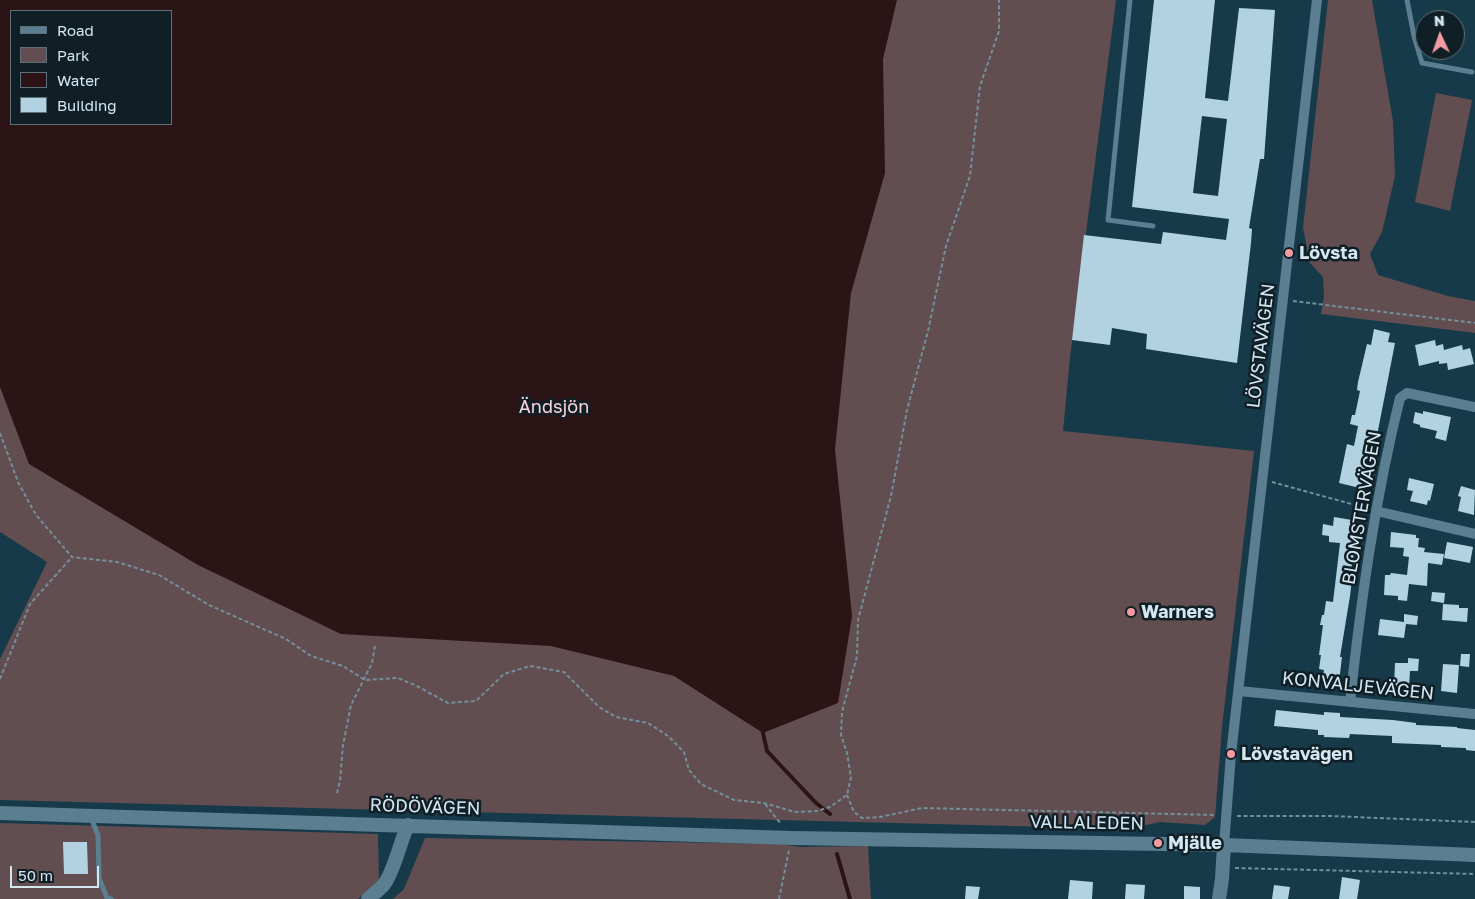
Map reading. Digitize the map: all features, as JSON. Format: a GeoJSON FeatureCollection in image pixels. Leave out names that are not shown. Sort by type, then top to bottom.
{"type":"FeatureCollection","features":[{"type":"Feature","properties":{"kind":"main road","name":"RÖDÖVÄGEN"},"geometry":{"type":"LineString","coordinates":[[0,813],[408,824],[792,838],[848,838]]}},
{"type":"Feature","properties":{"kind":"main road"},"geometry":{"type":"LineString","coordinates":[[368,899],[384,884],[394,865],[398,848],[408,824]]}},
{"type":"Feature","properties":{"kind":"main road","name":"VALLALEDEN"},"geometry":{"type":"LineString","coordinates":[[848,838],[1224,845],[1475,854]]}},
{"type":"Feature","properties":{"kind":"main road"},"geometry":{"type":"LineString","coordinates":[[1219,899],[1224,845]]}},
{"type":"Feature","properties":{"kind":"street","name":"LÖVSTAVÄGEN"},"geometry":{"type":"LineString","coordinates":[[1224,845],[1231,754],[1317,0]]}},
{"type":"Feature","properties":{"kind":"street","name":"BLOMSTERVÄGEN"},"geometry":{"type":"LineString","coordinates":[[1350,702],[1362,602],[1376,511],[1400,398],[1407,393],[1475,407]]}},
{"type":"Feature","properties":{"kind":"street"},"geometry":{"type":"LineString","coordinates":[[1376,511],[1475,534]]}},
{"type":"Feature","properties":{"kind":"street","name":"KONVALJEVÄGEN"},"geometry":{"type":"LineString","coordinates":[[1239,692],[1475,714]]}},
{"type":"Feature","properties":{"kind":"lane"},"geometry":{"type":"LineString","coordinates":[[1130,0],[1108,220],[1152,226]]}},
{"type":"Feature","properties":{"kind":"lane"},"geometry":{"type":"LineString","coordinates":[[1407,0],[1414,36],[1422,63],[1472,72]]}},
{"type":"Feature","properties":{"kind":"lane"},"geometry":{"type":"LineString","coordinates":[[90,815],[98,835],[99,878],[107,898],[111,899]]}},
{"type":"Feature","properties":{"kind":"path"},"geometry":{"type":"LineString","coordinates":[[999,0],[999,31],[980,86],[970,176],[946,246],[928,331],[907,410],[891,496],[858,620],[857,656],[842,712],[841,735],[847,753],[851,777],[847,795],[854,812],[862,818],[880,817],[922,808],[1331,816],[1475,822]]}},
{"type":"Feature","properties":{"kind":"path"},"geometry":{"type":"LineString","coordinates":[[1283,300],[1475,323]]}},
{"type":"Feature","properties":{"kind":"path"},"geometry":{"type":"LineString","coordinates":[[0,433],[18,482],[36,515],[72,557],[118,562],[159,575],[209,604],[286,639],[311,656],[343,666],[365,680],[398,678],[448,703],[476,701],[504,674],[530,666],[564,672],[599,706],[616,717],[648,723],[668,736],[684,752],[689,770],[701,784],[734,800],[764,803],[795,812],[817,811],[830,807],[847,795]]}},
{"type":"Feature","properties":{"kind":"path"},"geometry":{"type":"LineString","coordinates":[[1263,479],[1376,511]]}},
{"type":"Feature","properties":{"kind":"path"},"geometry":{"type":"LineString","coordinates":[[0,679],[30,604],[72,557]]}},
{"type":"Feature","properties":{"kind":"path"},"geometry":{"type":"LineString","coordinates":[[337,793],[343,745],[351,705],[372,663],[375,646]]}},
{"type":"Feature","properties":{"kind":"path"},"geometry":{"type":"LineString","coordinates":[[764,803],[792,838],[779,899]]}},
{"type":"Feature","properties":{"kind":"path"},"geometry":{"type":"LineString","coordinates":[[1223,867],[1475,874]]}},
{"type":"Feature","properties":{"kind":"green space","name":"Ändsjön"},"geometry":{"type":"Polygon","coordinates":[[[0,0],[1116,0],[1070,357],[1063,431],[1254,451],[1222,727],[1215,817],[1205,825],[1160,822],[1129,829],[0,800],[0,659],[47,562],[0,532],[0,0]]]}},
{"type":"Feature","properties":{"kind":"green space"},"geometry":{"type":"Polygon","coordinates":[[[1328,0],[1372,0],[1393,121],[1395,176],[1382,232],[1370,254],[1378,275],[1448,296],[1475,301],[1475,333],[1321,314],[1324,297],[1323,277],[1310,263],[1303,228],[1328,0]]]}},
{"type":"Feature","properties":{"kind":"green space"},"geometry":{"type":"Polygon","coordinates":[[[1436,93],[1472,100],[1450,211],[1415,202],[1436,93]]]}},
{"type":"Feature","properties":{"kind":"green space"},"geometry":{"type":"Polygon","coordinates":[[[0,823],[378,834],[379,881],[358,899],[0,899],[0,823]]]}},
{"type":"Feature","properties":{"kind":"green space"},"geometry":{"type":"Polygon","coordinates":[[[425,838],[779,844],[800,847],[868,846],[871,899],[393,899],[404,889],[425,838]]]}},
{"type":"Feature","properties":{"kind":"water","name":"Ändsjön"},"geometry":{"type":"Polygon","coordinates":[[[0,0],[897,0],[883,59],[885,173],[851,293],[835,449],[852,616],[838,703],[763,733],[674,676],[551,646],[341,634],[198,565],[29,464],[0,387],[0,0]]]}},
{"type":"Feature","properties":{"kind":"building"},"geometry":{"type":"Polygon","coordinates":[[[1154,0],[1215,0],[1205,98],[1228,101],[1239,8],[1275,10],[1264,159],[1260,159],[1249,228],[1252,229],[1251,243],[1237,363],[1146,349],[1147,334],[1112,328],[1110,345],[1072,340],[1084,235],[1161,244],[1163,232],[1226,240],[1229,219],[1132,207],[1154,0]],[[1202,116],[1193,193],[1218,196],[1227,119],[1202,116]]]}},
{"type":"Feature","properties":{"kind":"building"},"geometry":{"type":"Polygon","coordinates":[[[1374,329],[1390,333],[1388,342],[1395,343],[1375,446],[1364,489],[1339,483],[1347,444],[1354,446],[1358,426],[1350,424],[1352,415],[1355,415],[1360,391],[1357,390],[1358,382],[1367,344],[1371,345],[1374,329]]]}},
{"type":"Feature","properties":{"kind":"building"},"geometry":{"type":"Polygon","coordinates":[[[1435,340],[1436,346],[1443,344],[1444,350],[1462,345],[1463,350],[1470,348],[1474,364],[1448,370],[1447,363],[1439,364],[1439,361],[1419,366],[1415,345],[1435,340]]]}},
{"type":"Feature","properties":{"kind":"building"},"geometry":{"type":"Polygon","coordinates":[[[1423,411],[1451,417],[1446,441],[1435,438],[1437,431],[1420,427],[1420,425],[1413,423],[1415,412],[1423,414],[1423,411]]]}},
{"type":"Feature","properties":{"kind":"building"},"geometry":{"type":"Polygon","coordinates":[[[1409,478],[1434,484],[1430,501],[1428,500],[1427,505],[1410,501],[1413,491],[1407,490],[1409,478]]]}},
{"type":"Feature","properties":{"kind":"building"},"geometry":{"type":"Polygon","coordinates":[[[1461,486],[1475,490],[1474,515],[1458,511],[1461,497],[1458,496],[1461,486]]]}},
{"type":"Feature","properties":{"kind":"building"},"geometry":{"type":"Polygon","coordinates":[[[1334,517],[1352,520],[1350,529],[1358,529],[1340,657],[1342,657],[1339,682],[1322,680],[1324,670],[1319,669],[1323,625],[1320,625],[1326,601],[1333,602],[1340,543],[1329,542],[1329,536],[1322,535],[1323,524],[1333,526],[1334,517]]]}},
{"type":"Feature","properties":{"kind":"building"},"geometry":{"type":"Polygon","coordinates":[[[1391,532],[1416,535],[1416,538],[1419,538],[1418,547],[1425,548],[1424,552],[1444,554],[1442,565],[1428,563],[1427,586],[1409,584],[1407,601],[1398,600],[1398,596],[1384,595],[1385,575],[1390,575],[1391,573],[1407,575],[1409,557],[1403,556],[1404,548],[1390,547],[1391,532]]]}},
{"type":"Feature","properties":{"kind":"building"},"geometry":{"type":"Polygon","coordinates":[[[1447,542],[1473,547],[1470,563],[1444,558],[1447,542]]]}},
{"type":"Feature","properties":{"kind":"building"},"geometry":{"type":"Polygon","coordinates":[[[1432,592],[1445,593],[1444,603],[1431,601],[1432,592]]]}},
{"type":"Feature","properties":{"kind":"building"},"geometry":{"type":"Polygon","coordinates":[[[1443,604],[1459,605],[1459,608],[1468,608],[1467,622],[1442,620],[1443,604]]]}},
{"type":"Feature","properties":{"kind":"building"},"geometry":{"type":"Polygon","coordinates":[[[1404,614],[1418,616],[1417,625],[1406,624],[1404,638],[1378,635],[1380,619],[1404,622],[1404,614]]]}},
{"type":"Feature","properties":{"kind":"building"},"geometry":{"type":"Polygon","coordinates":[[[1461,654],[1470,654],[1469,667],[1460,666],[1461,654]]]}},
{"type":"Feature","properties":{"kind":"building"},"geometry":{"type":"Polygon","coordinates":[[[1408,658],[1419,659],[1418,671],[1410,671],[1409,687],[1394,686],[1395,663],[1408,663],[1408,658]]]}},
{"type":"Feature","properties":{"kind":"building"},"geometry":{"type":"Polygon","coordinates":[[[1443,664],[1459,665],[1457,693],[1441,691],[1443,664]]]}},
{"type":"Feature","properties":{"kind":"building"},"geometry":{"type":"Polygon","coordinates":[[[1276,710],[1324,715],[1324,712],[1340,713],[1340,717],[1393,720],[1416,723],[1416,725],[1475,730],[1475,751],[1466,750],[1466,748],[1441,747],[1441,745],[1392,743],[1392,736],[1350,734],[1349,738],[1324,737],[1324,735],[1318,735],[1318,730],[1274,726],[1276,710]]]}},
{"type":"Feature","properties":{"kind":"building"},"geometry":{"type":"Polygon","coordinates":[[[63,842],[87,842],[88,874],[64,874],[63,842]]]}},
{"type":"Feature","properties":{"kind":"building"},"geometry":{"type":"Polygon","coordinates":[[[1342,877],[1360,880],[1357,899],[1339,899],[1342,877]]]}},
{"type":"Feature","properties":{"kind":"building"},"geometry":{"type":"Polygon","coordinates":[[[1070,880],[1093,882],[1092,899],[1068,899],[1070,880]]]}},
{"type":"Feature","properties":{"kind":"building"},"geometry":{"type":"Polygon","coordinates":[[[1126,884],[1145,885],[1144,899],[1125,899],[1126,884]]]}},
{"type":"Feature","properties":{"kind":"building"},"geometry":{"type":"Polygon","coordinates":[[[1274,885],[1290,887],[1288,899],[1272,899],[1274,885]]]}},
{"type":"Feature","properties":{"kind":"building"},"geometry":{"type":"Polygon","coordinates":[[[966,886],[980,887],[978,899],[965,899],[966,886]]]}},
{"type":"Feature","properties":{"kind":"building"},"geometry":{"type":"Polygon","coordinates":[[[1184,886],[1200,887],[1200,899],[1184,899],[1184,886]]]}},
{"type":"Feature","properties":{"kind":"waterway"},"geometry":{"type":"LineString","coordinates":[[763,733],[767,751],[816,803],[830,814]]}},
{"type":"Feature","properties":{"kind":"waterway"},"geometry":{"type":"LineString","coordinates":[[837,854],[850,899]]}},
{"type":"Feature","properties":{"kind":"place","name":"Lövsta"},"geometry":{"type":"Point","coordinates":[1289,253]}},
{"type":"Feature","properties":{"kind":"place","name":"Warners"},"geometry":{"type":"Point","coordinates":[1131,612]}},
{"type":"Feature","properties":{"kind":"place","name":"Lövstavägen"},"geometry":{"type":"Point","coordinates":[1231,754]}},
{"type":"Feature","properties":{"kind":"place","name":"Mjälle"},"geometry":{"type":"Point","coordinates":[1158,843]}}]}
